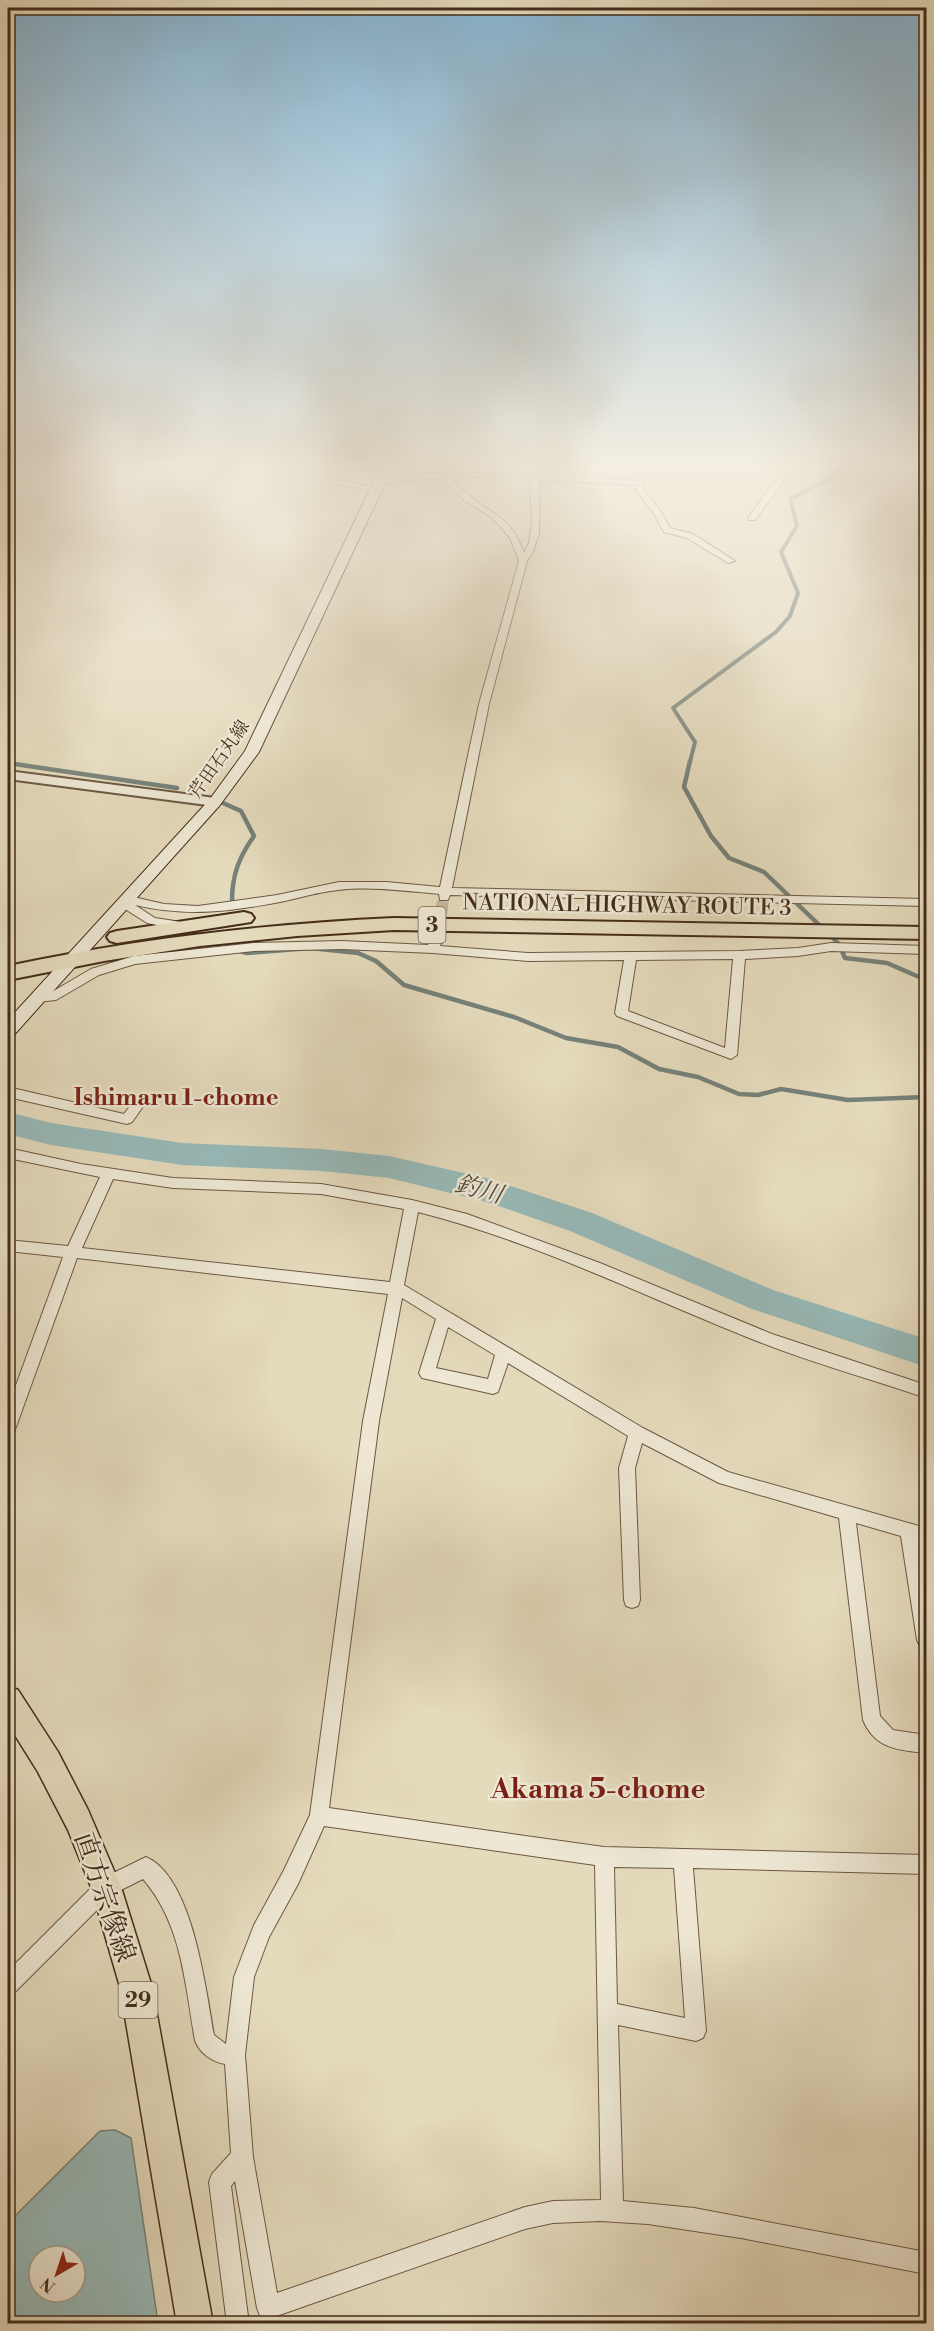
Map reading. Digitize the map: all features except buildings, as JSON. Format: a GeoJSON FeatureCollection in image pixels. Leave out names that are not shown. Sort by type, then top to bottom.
{"type":"FeatureCollection","features":[{"type":"Feature","properties":{"kind":"highway","name":"NATIONAL HIGHWAY ROUTE 3"},"geometry":{"type":"LineString","coordinates":[[8,958],[184,925],[250,917],[389,910],[888,926],[927,933]]}},
{"type":"Feature","properties":{"kind":"highway","name":"NATIONAL HIGHWAY ROUTE 3"},"geometry":{"type":"LineString","coordinates":[[888,926],[927,920]]}},
{"type":"Feature","properties":{"kind":"highway","name":"NATIONAL HIGHWAY ROUTE 3"},"geometry":{"type":"LineString","coordinates":[[8,974],[72,959],[250,932],[322,927],[394,924],[792,924]]}},
{"type":"Feature","properties":{"kind":"main road","name":"芹田石丸線"},"geometry":{"type":"LineString","coordinates":[[8,1031],[72,959],[129,900],[215,802],[252,752],[338,571]]}},
{"type":"Feature","properties":{"kind":"main road","name":"直方宗像線"},"geometry":{"type":"LineString","coordinates":[[8,1700],[48,1762],[78,1820],[106,1887],[136,1987],[195,2324]]}},
{"type":"Feature","properties":{"kind":"street"},"geometry":{"type":"LineString","coordinates":[[444,895],[484,704],[520,571]]}},
{"type":"Feature","properties":{"kind":"street"},"geometry":{"type":"LineString","coordinates":[[8,775],[215,802]]}},
{"type":"Feature","properties":{"kind":"street"},"geometry":{"type":"LineString","coordinates":[[184,925],[155,923],[139,915],[129,906],[129,900],[164,908],[198,910],[277,899],[339,886],[386,886],[444,895],[927,903]]}},
{"type":"Feature","properties":{"kind":"street"},"geometry":{"type":"LineString","coordinates":[[434,949],[439,931]]}},
{"type":"Feature","properties":{"kind":"street"},"geometry":{"type":"LineString","coordinates":[[37,998],[52,997],[94,972],[134,960],[254,947],[342,945],[434,949],[528,957],[739,956],[831,947],[927,950]]}},
{"type":"Feature","properties":{"kind":"street"},"geometry":{"type":"LineString","coordinates":[[631,955],[621,1013],[731,1055],[739,956]]}},
{"type":"Feature","properties":{"kind":"street"},"geometry":{"type":"LineString","coordinates":[[8,1092],[127,1119],[141,1101]]}},
{"type":"Feature","properties":{"kind":"street"},"geometry":{"type":"LineString","coordinates":[[8,1153],[173,1183],[321,1189],[412,1205],[467,1219],[595,1268],[768,1339],[927,1391]]}},
{"type":"Feature","properties":{"kind":"street"},"geometry":{"type":"LineString","coordinates":[[8,1427],[72,1253],[109,1173]]}},
{"type":"Feature","properties":{"kind":"street"},"geometry":{"type":"LineString","coordinates":[[412,1205],[398,1289],[371,1421],[319,1816],[291,1877],[261,1932],[244,1977],[235,2055],[242,2157],[268,2308],[411,2256],[550,2212],[612,2210],[776,2232],[856,2252],[927,2263]]}},
{"type":"Feature","properties":{"kind":"street"},"geometry":{"type":"LineString","coordinates":[[8,1245],[398,1289],[637,1432],[725,1478],[909,1532],[927,1535]]}},
{"type":"Feature","properties":{"kind":"street"},"geometry":{"type":"LineString","coordinates":[[444,1316],[427,1373],[493,1387],[503,1353]]}},
{"type":"Feature","properties":{"kind":"street"},"geometry":{"type":"LineString","coordinates":[[632,1600],[627,1468],[637,1432]]}},
{"type":"Feature","properties":{"kind":"street"},"geometry":{"type":"LineString","coordinates":[[847,1514],[872,1720],[888,1738],[927,1744]]}},
{"type":"Feature","properties":{"kind":"street"},"geometry":{"type":"LineString","coordinates":[[909,1532],[927,1640]]}},
{"type":"Feature","properties":{"kind":"street"},"geometry":{"type":"LineString","coordinates":[[319,1816],[604,1857],[927,1864]]}},
{"type":"Feature","properties":{"kind":"street"},"geometry":{"type":"LineString","coordinates":[[604,1857],[610,2013],[612,2210]]}},
{"type":"Feature","properties":{"kind":"street"},"geometry":{"type":"LineString","coordinates":[[610,2013],[696,2031],[683,1859]]}},
{"type":"Feature","properties":{"kind":"street"},"geometry":{"type":"LineString","coordinates":[[8,1985],[106,1887],[146,1866],[161,1882],[190,1950],[206,2041],[219,2052],[235,2055]]}},
{"type":"Feature","properties":{"kind":"street"},"geometry":{"type":"LineString","coordinates":[[238,2324],[220,2182],[242,2157]]}},
{"type":"Feature","properties":{"kind":"water"},"geometry":{"type":"Polygon","coordinates":[[[115,2130],[131,2138],[158,2323],[8,2323],[8,2223],[100,2131],[115,2130]]]}},
{"type":"Feature","properties":{"kind":"waterway"},"geometry":{"type":"LineString","coordinates":[[690,762],[695,742],[673,708],[776,632],[790,616],[798,593],[789,571]]}},
{"type":"Feature","properties":{"kind":"waterway"},"geometry":{"type":"LineString","coordinates":[[690,761],[684,787],[711,836],[729,858],[764,872],[839,944],[845,958],[887,963],[926,980]]}},
{"type":"Feature","properties":{"kind":"waterway"},"geometry":{"type":"LineString","coordinates":[[8,763],[177,788]]}},
{"type":"Feature","properties":{"kind":"waterway"},"geometry":{"type":"LineString","coordinates":[[223,803],[241,811],[254,836],[237,867],[232,901]]}},
{"type":"Feature","properties":{"kind":"waterway"},"geometry":{"type":"LineString","coordinates":[[240,951],[247,953],[310,948],[358,953],[376,961],[404,985],[514,1017],[566,1038],[618,1047],[659,1069],[698,1077],[739,1094],[758,1095],[781,1089],[848,1100],[926,1097]]}},
{"type":"Feature","properties":{"kind":"waterway","name":"釣川"},"geometry":{"type":"LineString","coordinates":[[8,1123],[51,1134],[182,1154],[322,1160],[389,1167],[490,1191],[581,1222],[763,1300],[926,1353]]}},
{"type":"Feature","properties":{"kind":"tunnel"},"geometry":{"type":"LineString","coordinates":[[439,931],[443,900]]}},
{"type":"Feature","properties":{"kind":"district","name":"Ishimaru 1-chome"},"geometry":{"type":"Point","coordinates":[176,1097]}},
{"type":"Feature","properties":{"kind":"district","name":"Akama 5-chome"},"geometry":{"type":"Point","coordinates":[598,1788]}}]}
